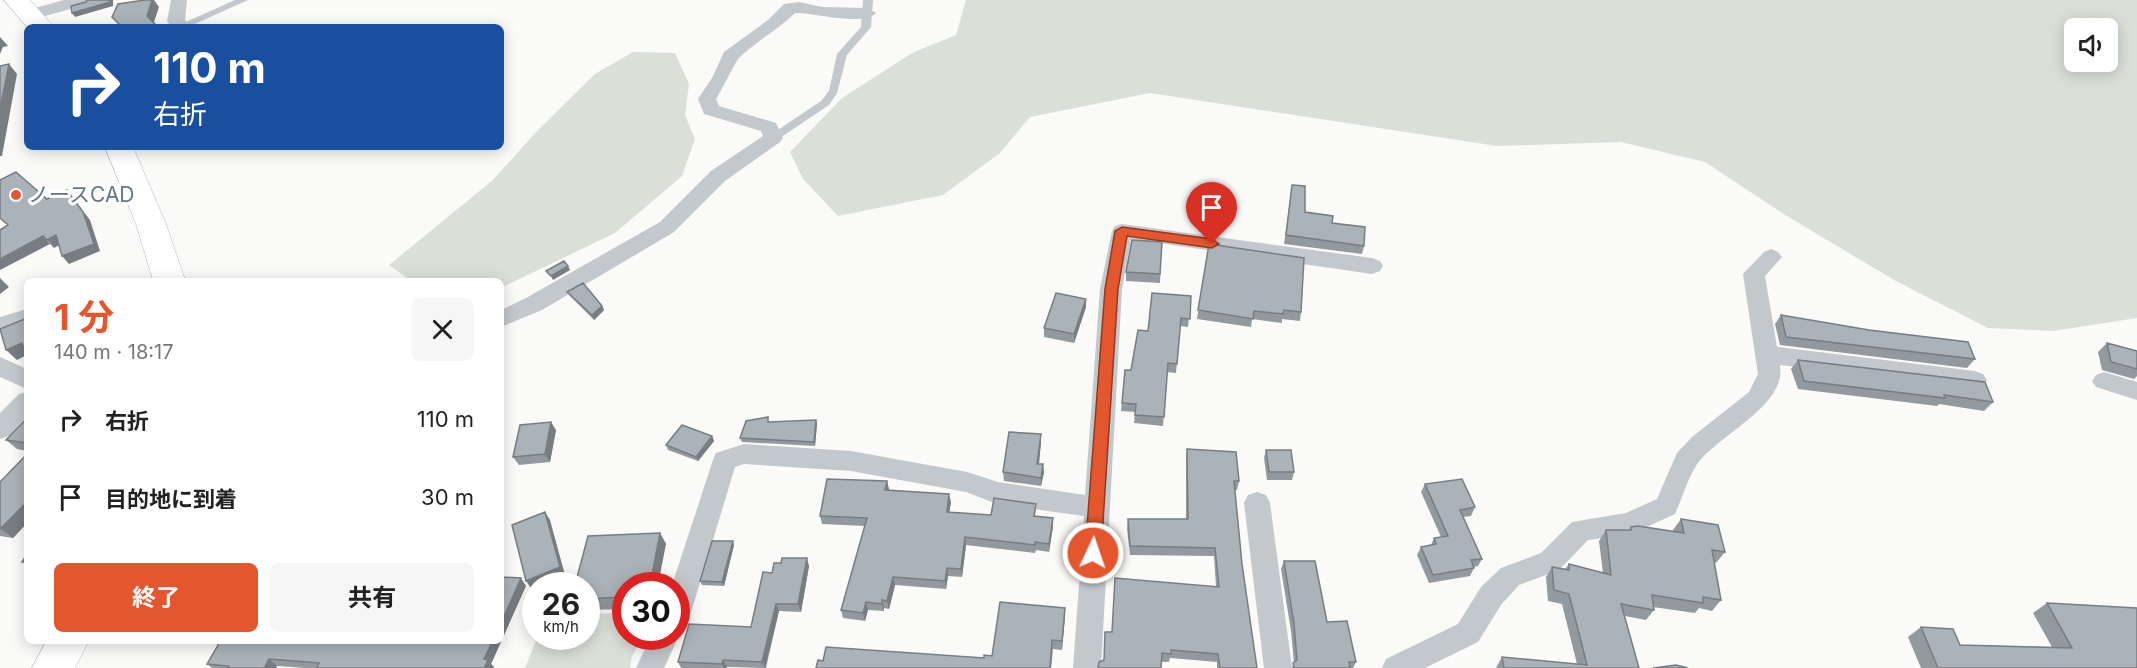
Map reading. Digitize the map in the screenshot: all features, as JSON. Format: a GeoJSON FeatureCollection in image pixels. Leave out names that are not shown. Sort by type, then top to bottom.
{"type":"FeatureCollection","features":[{"type":"Feature","properties":{"kind":"highway"},"geometry":{"type":"LineString","coordinates":[[120,150],[151,224],[162,278]]}},
{"type":"Feature","properties":{"kind":"highway"},"geometry":{"type":"LineString","coordinates":[[53,668],[67,644]]}},
{"type":"Feature","properties":{"kind":"street"},"geometry":{"type":"LineString","coordinates":[[29,14],[82,0]]}},
{"type":"Feature","properties":{"kind":"street"},"geometry":{"type":"LineString","coordinates":[[179,0],[176,21],[179,24]]}},
{"type":"Feature","properties":{"kind":"street"},"geometry":{"type":"LineString","coordinates":[[504,318],[534,304],[667,227],[718,176],[773,138],[769,128],[711,110],[707,99],[721,78],[730,56],[774,24],[790,8],[867,7]]}},
{"type":"Feature","properties":{"kind":"street"},"geometry":{"type":"LineString","coordinates":[[1087,668],[1095,507],[1111,289],[1122,231],[1372,266]]}},
{"type":"Feature","properties":{"kind":"street"},"geometry":{"type":"LineString","coordinates":[[1396,668],[1468,633],[1491,596],[1510,576],[1550,562],[1581,530],[1629,524],[1666,506],[1686,460],[1701,444],[1757,399],[1770,374],[1754,274],[1771,257]]}},
{"type":"Feature","properties":{"kind":"street"},"geometry":{"type":"LineString","coordinates":[[0,325],[24,318]]}},
{"type":"Feature","properties":{"kind":"street"},"geometry":{"type":"LineString","coordinates":[[1767,355],[1975,380]]}},
{"type":"Feature","properties":{"kind":"street"},"geometry":{"type":"LineString","coordinates":[[0,366],[24,378]]}},
{"type":"Feature","properties":{"kind":"street"},"geometry":{"type":"LineString","coordinates":[[2104,381],[2137,391]]}},
{"type":"Feature","properties":{"kind":"street"},"geometry":{"type":"LineString","coordinates":[[0,429],[24,404]]}},
{"type":"Feature","properties":{"kind":"street"},"geometry":{"type":"LineString","coordinates":[[690,572],[725,460],[744,454],[851,461],[967,482],[998,492],[1095,507]]}},
{"type":"Feature","properties":{"kind":"street"},"geometry":{"type":"LineString","coordinates":[[1257,503],[1278,668]]}},
{"type":"Feature","properties":{"kind":"street"},"geometry":{"type":"LineString","coordinates":[[650,668],[658,650]]}},
{"type":"Feature","properties":{"kind":"lane"},"geometry":{"type":"LineString","coordinates":[[189,24],[243,0]]}},
{"type":"Feature","properties":{"kind":"lane"},"geometry":{"type":"LineString","coordinates":[[773,138],[825,104],[834,91],[842,54],[866,27],[867,7]]}},
{"type":"Feature","properties":{"kind":"shaded area"},"geometry":{"type":"Polygon","coordinates":[[[966,0],[2137,0],[2137,318],[2053,331],[1988,328],[1894,280],[1787,216],[1705,162],[1621,142],[1497,146],[1150,93],[1030,117],[1000,153],[943,195],[838,216],[803,179],[790,152],[842,98],[914,52],[956,35],[966,0]]]}},
{"type":"Feature","properties":{"kind":"shaded area"},"geometry":{"type":"Polygon","coordinates":[[[633,52],[675,53],[689,84],[685,115],[695,139],[682,176],[615,233],[504,287],[504,278],[407,278],[389,265],[493,180],[537,131],[595,74],[633,52]]]}},
{"type":"Feature","properties":{"kind":"shaded area"},"geometry":{"type":"Polygon","coordinates":[[[612,613],[612,650],[636,650],[630,668],[525,668],[532,650],[600,650],[600,614],[612,613]]]}},
{"type":"Feature","properties":{"kind":"building"},"geometry":{"type":"Polygon","coordinates":[[[87,0],[110,0],[110,2],[72,13],[71,6],[87,0]]]}},
{"type":"Feature","properties":{"kind":"building"},"geometry":{"type":"Polygon","coordinates":[[[152,0],[147,16],[155,24],[119,24],[112,17],[118,4],[152,0]]]}},
{"type":"Feature","properties":{"kind":"building"},"geometry":{"type":"Polygon","coordinates":[[[9,64],[0,109],[0,66],[9,64]]]}},
{"type":"Feature","properties":{"kind":"building"},"geometry":{"type":"Polygon","coordinates":[[[16,172],[47,199],[67,190],[83,212],[94,244],[62,256],[56,235],[47,240],[43,236],[0,259],[0,230],[8,225],[0,218],[0,180],[16,172]]]}},
{"type":"Feature","properties":{"kind":"building"},"geometry":{"type":"Polygon","coordinates":[[[1292,185],[1305,186],[1305,212],[1333,216],[1332,223],[1365,227],[1364,246],[1286,235],[1292,185]]]}},
{"type":"Feature","properties":{"kind":"building"},"geometry":{"type":"Polygon","coordinates":[[[1132,240],[1162,242],[1160,274],[1126,272],[1132,240]]]}},
{"type":"Feature","properties":{"kind":"building"},"geometry":{"type":"Polygon","coordinates":[[[1209,244],[1304,258],[1301,312],[1284,310],[1283,314],[1254,311],[1253,319],[1198,310],[1209,244]]]}},
{"type":"Feature","properties":{"kind":"building"},"geometry":{"type":"Polygon","coordinates":[[[564,261],[568,266],[551,276],[546,271],[564,261]]]}},
{"type":"Feature","properties":{"kind":"building"},"geometry":{"type":"Polygon","coordinates":[[[583,283],[602,306],[592,315],[567,292],[583,283]]]}},
{"type":"Feature","properties":{"kind":"building"},"geometry":{"type":"Polygon","coordinates":[[[1056,293],[1086,299],[1074,334],[1044,328],[1056,293]]]}},
{"type":"Feature","properties":{"kind":"building"},"geometry":{"type":"Polygon","coordinates":[[[1152,293],[1191,296],[1190,319],[1181,318],[1177,364],[1168,363],[1164,417],[1135,415],[1136,404],[1122,403],[1125,370],[1131,370],[1138,330],[1148,331],[1152,293]]]}},
{"type":"Feature","properties":{"kind":"building"},"geometry":{"type":"Polygon","coordinates":[[[1781,315],[1869,330],[1968,342],[1975,359],[1786,337],[1781,315]]]}},
{"type":"Feature","properties":{"kind":"building"},"geometry":{"type":"Polygon","coordinates":[[[24,319],[24,349],[22,343],[6,350],[0,329],[24,319]]]}},
{"type":"Feature","properties":{"kind":"building"},"geometry":{"type":"Polygon","coordinates":[[[2107,343],[2137,351],[2137,369],[2111,362],[2107,343]]]}},
{"type":"Feature","properties":{"kind":"building"},"geometry":{"type":"Polygon","coordinates":[[[1798,360],[1985,382],[1993,402],[1804,381],[1798,360]]]}},
{"type":"Feature","properties":{"kind":"building"},"geometry":{"type":"Polygon","coordinates":[[[768,417],[768,422],[816,420],[814,442],[740,438],[746,421],[768,417]]]}},
{"type":"Feature","properties":{"kind":"building"},"geometry":{"type":"Polygon","coordinates":[[[24,421],[24,443],[6,440],[24,421]]]}},
{"type":"Feature","properties":{"kind":"building"},"geometry":{"type":"Polygon","coordinates":[[[551,422],[545,454],[513,457],[520,425],[551,422]]]}},
{"type":"Feature","properties":{"kind":"building"},"geometry":{"type":"Polygon","coordinates":[[[682,425],[712,436],[696,457],[666,445],[682,425]]]}},
{"type":"Feature","properties":{"kind":"building"},"geometry":{"type":"Polygon","coordinates":[[[1009,432],[1041,434],[1037,464],[1043,464],[1041,478],[1003,472],[1009,432]]]}},
{"type":"Feature","properties":{"kind":"building"},"geometry":{"type":"Polygon","coordinates":[[[1187,449],[1236,452],[1239,481],[1234,481],[1242,564],[1257,668],[1220,668],[1218,654],[1171,650],[1171,654],[1162,653],[1161,668],[1098,668],[1099,662],[1104,660],[1105,632],[1112,632],[1115,578],[1219,587],[1215,548],[1130,546],[1128,519],[1188,519],[1187,449]]]}},
{"type":"Feature","properties":{"kind":"building"},"geometry":{"type":"Polygon","coordinates":[[[1266,450],[1291,450],[1294,472],[1269,472],[1266,450]]]}},
{"type":"Feature","properties":{"kind":"building"},"geometry":{"type":"Polygon","coordinates":[[[24,457],[24,505],[0,529],[0,482],[24,457]]]}},
{"type":"Feature","properties":{"kind":"building"},"geometry":{"type":"Polygon","coordinates":[[[827,479],[887,481],[885,490],[949,494],[947,512],[991,515],[994,498],[1036,504],[1034,516],[1053,518],[1049,544],[1035,542],[1035,545],[965,537],[961,569],[947,568],[945,581],[893,577],[887,601],[882,600],[882,604],[866,602],[863,613],[841,610],[867,518],[820,516],[827,479]]]}},
{"type":"Feature","properties":{"kind":"building"},"geometry":{"type":"Polygon","coordinates":[[[1462,479],[1475,507],[1460,510],[1482,559],[1471,560],[1474,568],[1433,575],[1421,547],[1436,544],[1434,538],[1448,536],[1425,484],[1462,479]]]}},
{"type":"Feature","properties":{"kind":"building"},"geometry":{"type":"Polygon","coordinates":[[[545,512],[560,567],[548,572],[524,572],[512,525],[545,512]]]}},
{"type":"Feature","properties":{"kind":"building"},"geometry":{"type":"Polygon","coordinates":[[[1681,519],[1718,525],[1725,552],[1712,550],[1721,600],[1703,597],[1703,603],[1652,595],[1654,610],[1621,604],[1639,668],[1504,668],[1502,657],[1587,665],[1569,594],[1554,590],[1552,567],[1569,570],[1569,564],[1611,575],[1606,530],[1631,530],[1631,527],[1638,526],[1684,533],[1681,519]]]}},
{"type":"Feature","properties":{"kind":"building"},"geometry":{"type":"Polygon","coordinates":[[[660,533],[652,572],[612,572],[612,598],[600,598],[600,572],[578,572],[588,536],[660,533]]]}},
{"type":"Feature","properties":{"kind":"building"},"geometry":{"type":"Polygon","coordinates":[[[712,541],[733,541],[722,582],[700,581],[712,541]]]}},
{"type":"Feature","properties":{"kind":"building"},"geometry":{"type":"Polygon","coordinates":[[[782,558],[807,558],[798,604],[776,604],[762,662],[723,660],[722,664],[678,662],[681,650],[690,650],[690,624],[751,627],[763,572],[772,573],[774,563],[781,563],[782,558]]]}},
{"type":"Feature","properties":{"kind":"building"},"geometry":{"type":"Polygon","coordinates":[[[1284,561],[1315,561],[1327,622],[1347,621],[1356,662],[1349,662],[1350,668],[1294,668],[1293,663],[1297,660],[1294,624],[1284,561]]]}},
{"type":"Feature","properties":{"kind":"building"},"geometry":{"type":"Polygon","coordinates":[[[504,577],[521,578],[504,616],[504,577]]]}},
{"type":"Feature","properties":{"kind":"building"},"geometry":{"type":"Polygon","coordinates":[[[1000,602],[1065,608],[1062,641],[1052,640],[1050,668],[816,668],[818,660],[823,661],[826,647],[984,658],[984,655],[992,656],[1000,602]]]}},
{"type":"Feature","properties":{"kind":"building"},"geometry":{"type":"Polygon","coordinates":[[[2047,603],[2137,608],[2137,668],[1938,668],[1921,627],[1953,629],[1960,645],[2072,648],[2047,603]]]}},
{"type":"Feature","properties":{"kind":"building"},"geometry":{"type":"Polygon","coordinates":[[[219,644],[491,644],[484,659],[488,660],[484,668],[317,668],[319,663],[269,659],[264,668],[227,668],[229,666],[207,664],[219,644]]]}},
{"type":"Feature","properties":{"kind":"building"},"geometry":{"type":"Polygon","coordinates":[[[1676,665],[1688,668],[1653,668],[1676,665]]]}},
{"type":"Feature","properties":{"kind":"place","name":"ノースCAD"},"geometry":{"type":"Point","coordinates":[16,195]}},
{"type":"Feature","properties":{"kind":"route"},"geometry":{"type":"LineString","coordinates":[[1093,553],[1111,289],[1122,231],[1212,244]]}}]}
